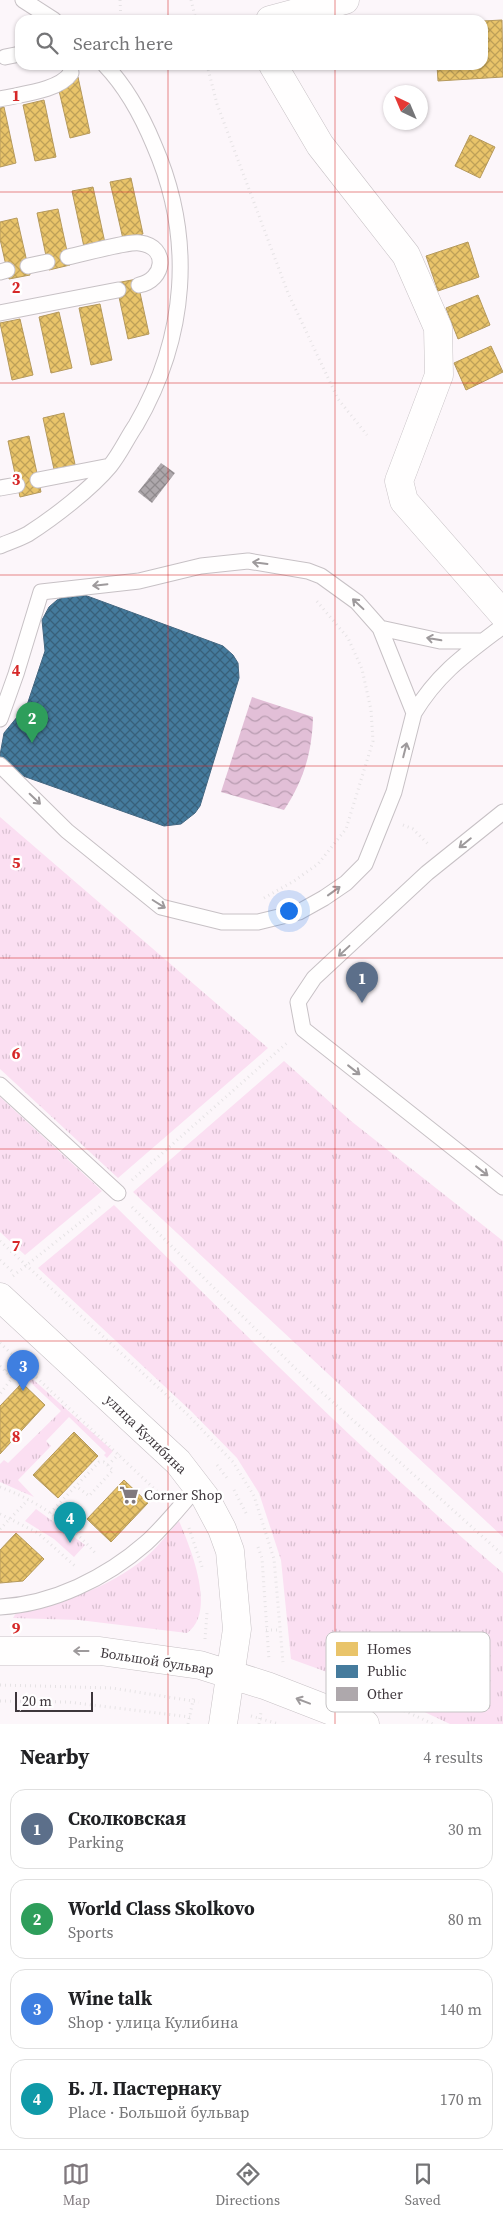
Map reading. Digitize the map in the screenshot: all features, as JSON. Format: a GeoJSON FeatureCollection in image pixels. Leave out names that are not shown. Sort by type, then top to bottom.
{"type":"FeatureCollection","features":[{"type":"Feature","properties":{"kind":"street"},"geometry":{"type":"LineString","coordinates":[[289,15],[345,0]]}},
{"type":"Feature","properties":{"kind":"street"},"geometry":{"type":"LineString","coordinates":[[276,70],[320,145],[406,255],[438,328],[439,375],[400,481],[404,501],[503,614]]}},
{"type":"Feature","properties":{"kind":"street","name":"улица Кулибина"},"geometry":{"type":"LineString","coordinates":[[5,1288],[178,1462],[198,1486],[214,1511],[230,1551],[238,1629],[223,1724]]}},
{"type":"Feature","properties":{"kind":"street","name":"Большой бульвар"},"geometry":{"type":"LineString","coordinates":[[0,1651],[100,1651],[200,1665],[232,1674],[326,1709]]}},
{"type":"Feature","properties":{"kind":"street","name":"Большой бульвар"},"geometry":{"type":"LineString","coordinates":[[333,1712],[365,1724]]}},
{"type":"Feature","properties":{"kind":"lane"},"geometry":{"type":"LineString","coordinates":[[23,0],[46,15]]}},
{"type":"Feature","properties":{"kind":"lane"},"geometry":{"type":"LineString","coordinates":[[5,57],[15,55]]}},
{"type":"Feature","properties":{"kind":"lane"},"geometry":{"type":"LineString","coordinates":[[0,99],[58,85],[67,79],[71,70]]}},
{"type":"Feature","properties":{"kind":"lane"},"geometry":{"type":"LineString","coordinates":[[0,546],[27,534],[78,496],[110,466],[146,406],[164,366],[179,306],[181,258],[177,218],[163,166],[142,117],[120,83],[108,70]]}},
{"type":"Feature","properties":{"kind":"lane"},"geometry":{"type":"LineString","coordinates":[[68,257],[138,242],[150,245],[158,252],[160,262],[158,274],[146,284],[139,285]]}},
{"type":"Feature","properties":{"kind":"lane"},"geometry":{"type":"LineString","coordinates":[[28,266],[47,262]]}},
{"type":"Feature","properties":{"kind":"lane"},"geometry":{"type":"LineString","coordinates":[[0,313],[118,290]]}},
{"type":"Feature","properties":{"kind":"lane"},"geometry":{"type":"LineString","coordinates":[[38,480],[110,466]]}},
{"type":"Feature","properties":{"kind":"lane"},"geometry":{"type":"LineString","coordinates":[[0,488],[17,485]]}},
{"type":"Feature","properties":{"kind":"lane"},"geometry":{"type":"LineString","coordinates":[[0,719],[41,592],[139,581],[201,566],[248,561],[299,569],[321,576],[357,602],[380,628],[414,713]]}},
{"type":"Feature","properties":{"kind":"lane"},"geometry":{"type":"LineString","coordinates":[[0,765],[67,830],[161,907],[222,922],[258,922],[299,912],[346,883],[365,864],[394,792],[414,713],[428,691],[446,671],[503,626]]}},
{"type":"Feature","properties":{"kind":"lane"},"geometry":{"type":"LineString","coordinates":[[380,628],[440,641],[482,641]]}},
{"type":"Feature","properties":{"kind":"lane"},"geometry":{"type":"LineString","coordinates":[[503,812],[427,873],[314,978],[298,1002],[303,1030],[503,1187]]}},
{"type":"Feature","properties":{"kind":"lane"},"geometry":{"type":"LineString","coordinates":[[0,1085],[118,1193]]}},
{"type":"Feature","properties":{"kind":"lane"},"geometry":{"type":"LineString","coordinates":[[0,1608],[49,1598],[88,1582],[109,1570],[146,1542],[198,1486]]}},
{"type":"Feature","properties":{"kind":"path"},"geometry":{"type":"LineString","coordinates":[[120,0],[121,15]]}},
{"type":"Feature","properties":{"kind":"path"},"geometry":{"type":"LineString","coordinates":[[191,0],[195,15]]}},
{"type":"Feature","properties":{"kind":"path"},"geometry":{"type":"LineString","coordinates":[[208,70],[217,104],[288,294],[338,399],[367,435]]}},
{"type":"Feature","properties":{"kind":"path"},"geometry":{"type":"LineString","coordinates":[[259,900],[294,881],[318,864],[346,829],[373,741],[372,710],[362,669],[348,638],[313,597]]}},
{"type":"Feature","properties":{"kind":"path"},"geometry":{"type":"LineString","coordinates":[[5,1288],[118,1193],[303,1030]]}},
{"type":"Feature","properties":{"kind":"path"},"geometry":{"type":"LineString","coordinates":[[118,1193],[296,1369],[503,1555]]}},
{"type":"Feature","properties":{"kind":"path"},"geometry":{"type":"LineString","coordinates":[[0,1343],[119,1454],[176,1511],[187,1524],[204,1575]]}},
{"type":"Feature","properties":{"kind":"path"},"geometry":{"type":"LineString","coordinates":[[6,1371],[17,1359]]}},
{"type":"Feature","properties":{"kind":"path"},"geometry":{"type":"LineString","coordinates":[[0,1366],[12,1377],[12,1380],[0,1394]]}},
{"type":"Feature","properties":{"kind":"path"},"geometry":{"type":"LineString","coordinates":[[108,1465],[119,1454]]}},
{"type":"Feature","properties":{"kind":"path"},"geometry":{"type":"LineString","coordinates":[[50,1513],[99,1462],[102,1461],[108,1465],[112,1472],[91,1495],[86,1496],[76,1486]]}},
{"type":"Feature","properties":{"kind":"path"},"geometry":{"type":"LineString","coordinates":[[0,1487],[50,1513],[78,1535],[109,1570]]}},
{"type":"Feature","properties":{"kind":"path"},"geometry":{"type":"LineString","coordinates":[[0,1529],[28,1500]]}},
{"type":"Feature","properties":{"kind":"path"},"geometry":{"type":"LineString","coordinates":[[0,1514],[11,1518],[52,1544],[77,1568],[88,1582]]}},
{"type":"Feature","properties":{"kind":"path"},"geometry":{"type":"LineString","coordinates":[[196,1639],[205,1639],[207,1605]]}},
{"type":"Feature","properties":{"kind":"path"},"geometry":{"type":"LineString","coordinates":[[262,1630],[280,1630]]}},
{"type":"Feature","properties":{"kind":"path"},"geometry":{"type":"LineString","coordinates":[[0,1685],[112,1688],[194,1699],[188,1724]]}},
{"type":"Feature","properties":{"kind":"path"},"geometry":{"type":"LineString","coordinates":[[0,1701],[68,1702],[190,1717]]}},
{"type":"Feature","properties":{"kind":"path"},"geometry":{"type":"LineString","coordinates":[[259,1724],[260,1716],[279,1724]]}},
{"type":"Feature","properties":{"kind":"green space"},"geometry":{"type":"Polygon","coordinates":[[[0,817],[268,1048],[118,1178],[0,1069],[0,817]]]}},
{"type":"Feature","properties":{"kind":"green space"},"geometry":{"type":"Polygon","coordinates":[[[284,1061],[351,1121],[503,1241],[503,1537],[133,1192],[284,1061]]]}},
{"type":"Feature","properties":{"kind":"green space"},"geometry":{"type":"Polygon","coordinates":[[[0,1097],[102,1191],[25,1255],[0,1232],[0,1097]]]}},
{"type":"Feature","properties":{"kind":"green space"},"geometry":{"type":"Polygon","coordinates":[[[114,1205],[354,1439],[503,1573],[503,1724],[450,1724],[424,1712],[490,1712],[490,1632],[326,1632],[326,1672],[291,1659],[281,1560],[259,1493],[237,1458],[192,1412],[38,1268],[114,1205]]]}},
{"type":"Feature","properties":{"kind":"green space"},"geometry":{"type":"Polygon","coordinates":[[[17,1365],[113,1451],[107,1458],[104,1455],[106,1453],[69,1417],[46,1441],[51,1446],[18,1480],[34,1497],[0,1482],[0,1464],[4,1460],[8,1463],[61,1411],[15,1368],[17,1365]]]}},
{"type":"Feature","properties":{"kind":"green space"},"geometry":{"type":"Polygon","coordinates":[[[36,1509],[85,1545],[74,1557],[54,1539],[25,1521],[36,1509]]]}},
{"type":"Feature","properties":{"kind":"green space"},"geometry":{"type":"Polygon","coordinates":[[[179,1521],[195,1563],[201,1596],[200,1611],[196,1623],[187,1633],[79,1620],[13,1618],[16,1613],[68,1599],[116,1578],[150,1554],[179,1521]]]}},
{"type":"Feature","properties":{"kind":"water"},"geometry":{"type":"Polygon","coordinates":[[[252,697],[313,717],[311,742],[306,765],[297,788],[284,810],[221,792],[252,697]]]}},
{"type":"Feature","properties":{"kind":"building: Homes"},"geometry":{"type":"Polygon","coordinates":[[[502,20],[503,77],[438,81],[437,70],[488,70],[488,21],[502,20]]]}},
{"type":"Feature","properties":{"kind":"building: Homes"},"geometry":{"type":"Polygon","coordinates":[[[78,77],[90,133],[70,138],[57,82],[78,77]]]}},
{"type":"Feature","properties":{"kind":"building: Homes"},"geometry":{"type":"Polygon","coordinates":[[[44,100],[56,157],[35,161],[23,105],[44,100]]]}},
{"type":"Feature","properties":{"kind":"building: Homes"},"geometry":{"type":"Polygon","coordinates":[[[4,107],[16,163],[0,167],[0,108],[4,107]]]}},
{"type":"Feature","properties":{"kind":"building: Homes"},"geometry":{"type":"Polygon","coordinates":[[[470,135],[495,147],[480,178],[455,166],[470,135]]]}},
{"type":"Feature","properties":{"kind":"building: Homes"},"geometry":{"type":"Polygon","coordinates":[[[131,178],[143,234],[123,239],[110,182],[131,178]]]}},
{"type":"Feature","properties":{"kind":"building: Homes"},"geometry":{"type":"Polygon","coordinates":[[[93,187],[105,243],[84,247],[72,191],[93,187]]]}},
{"type":"Feature","properties":{"kind":"building: Homes"},"geometry":{"type":"Polygon","coordinates":[[[58,209],[70,265],[49,270],[37,213],[58,209]]]}},
{"type":"Feature","properties":{"kind":"building: Homes"},"geometry":{"type":"Polygon","coordinates":[[[17,218],[30,275],[9,279],[0,239],[0,222],[17,218]]]}},
{"type":"Feature","properties":{"kind":"building: Homes"},"geometry":{"type":"Polygon","coordinates":[[[468,242],[479,277],[438,291],[426,256],[468,242]]]}},
{"type":"Feature","properties":{"kind":"building: Homes"},"geometry":{"type":"Polygon","coordinates":[[[137,279],[149,334],[128,339],[116,283],[137,279]]]}},
{"type":"Feature","properties":{"kind":"building: Homes"},"geometry":{"type":"Polygon","coordinates":[[[478,295],[490,325],[458,339],[446,308],[478,295]]]}},
{"type":"Feature","properties":{"kind":"building: Homes"},"geometry":{"type":"Polygon","coordinates":[[[100,304],[112,360],[91,365],[79,308],[100,304]]]}},
{"type":"Feature","properties":{"kind":"building: Homes"},"geometry":{"type":"Polygon","coordinates":[[[59,312],[72,368],[51,373],[39,317],[59,312]]]}},
{"type":"Feature","properties":{"kind":"building: Homes"},"geometry":{"type":"Polygon","coordinates":[[[20,319],[33,375],[12,380],[0,323],[20,319]]]}},
{"type":"Feature","properties":{"kind":"building: Homes"},"geometry":{"type":"Polygon","coordinates":[[[491,346],[503,372],[466,390],[454,363],[491,346]]]}},
{"type":"Feature","properties":{"kind":"building: Homes"},"geometry":{"type":"Polygon","coordinates":[[[64,413],[76,469],[55,474],[43,418],[64,413]]]}},
{"type":"Feature","properties":{"kind":"building: Homes"},"geometry":{"type":"Polygon","coordinates":[[[29,436],[41,492],[20,497],[8,441],[29,436]]]}},
{"type":"Feature","properties":{"kind":"building: Homes"},"geometry":{"type":"Polygon","coordinates":[[[22,1383],[45,1405],[0,1454],[0,1406],[22,1383]]]}},
{"type":"Feature","properties":{"kind":"building: Homes"},"geometry":{"type":"Polygon","coordinates":[[[74,1432],[98,1456],[58,1498],[33,1475],[74,1432]]]}},
{"type":"Feature","properties":{"kind":"building: Homes"},"geometry":{"type":"Polygon","coordinates":[[[124,1480],[148,1503],[111,1542],[87,1519],[124,1480]]]}},
{"type":"Feature","properties":{"kind":"building: Homes"},"geometry":{"type":"Polygon","coordinates":[[[16,1533],[44,1559],[23,1581],[0,1583],[0,1550],[16,1533]]]}},
{"type":"Feature","properties":{"kind":"building: Public"},"geometry":{"type":"Polygon","coordinates":[[[79,593],[223,646],[233,655],[238,663],[239,678],[200,806],[195,813],[181,824],[164,826],[9,771],[1,764],[0,755],[4,733],[27,705],[45,651],[42,620],[49,607],[57,600],[69,594],[79,593]]]}},
{"type":"Feature","properties":{"kind":"building: Other"},"geometry":{"type":"Polygon","coordinates":[[[161,463],[175,473],[152,503],[138,492],[161,463]]]}},
{"type":"Feature","properties":{"kind":"place","name":"World Class Skolkovo"},"geometry":{"type":"Point","coordinates":[32,743]}},
{"type":"Feature","properties":{"kind":"place","name":"Сколковская"},"geometry":{"type":"Point","coordinates":[362,1003]}},
{"type":"Feature","properties":{"kind":"place","name":"Wine talk"},"geometry":{"type":"Point","coordinates":[23,1391]}},
{"type":"Feature","properties":{"kind":"place","name":"Corner Shop"},"geometry":{"type":"Point","coordinates":[129,1495]}},
{"type":"Feature","properties":{"kind":"place","name":"Б. Л. Пастернаку"},"geometry":{"type":"Point","coordinates":[70,1543]}}]}
